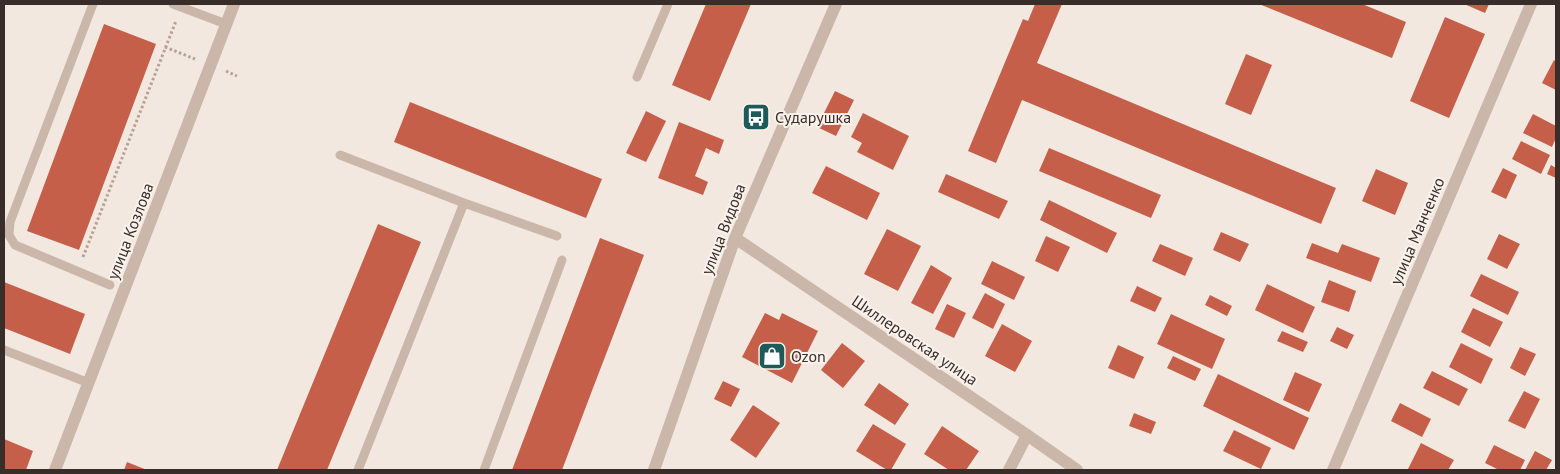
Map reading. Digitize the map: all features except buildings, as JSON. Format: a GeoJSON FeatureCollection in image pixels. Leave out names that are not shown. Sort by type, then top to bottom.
{"type":"FeatureCollection","features":[{"type":"Feature","properties":{"kind":"street","name":"улица Козлова"},"geometry":{"type":"LineString","coordinates":[[55,470],[234,4]]}},
{"type":"Feature","properties":{"kind":"street","name":"улица Видова"},"geometry":{"type":"LineString","coordinates":[[654,470],[735,238],[836,4]]}},
{"type":"Feature","properties":{"kind":"street","name":"улица Манченко"},"geometry":{"type":"LineString","coordinates":[[1333,470],[1531,4]]}},
{"type":"Feature","properties":{"kind":"street","name":"Шиллеровская улица"},"geometry":{"type":"LineString","coordinates":[[735,238],[1077,470]]}},
{"type":"Feature","properties":{"kind":"street"},"geometry":{"type":"LineString","coordinates":[[1009,470],[1027,435]]}},
{"type":"Feature","properties":{"kind":"lane"},"geometry":{"type":"LineString","coordinates":[[92,4],[10,222],[9,235],[15,245],[110,286]]}},
{"type":"Feature","properties":{"kind":"lane"},"geometry":{"type":"LineString","coordinates":[[173,4],[226,24]]}},
{"type":"Feature","properties":{"kind":"lane"},"geometry":{"type":"LineString","coordinates":[[637,77],[668,4]]}},
{"type":"Feature","properties":{"kind":"lane"},"geometry":{"type":"LineString","coordinates":[[340,155],[464,203],[557,236]]}},
{"type":"Feature","properties":{"kind":"lane"},"geometry":{"type":"LineString","coordinates":[[358,470],[464,203]]}},
{"type":"Feature","properties":{"kind":"lane"},"geometry":{"type":"LineString","coordinates":[[484,470],[562,260]]}},
{"type":"Feature","properties":{"kind":"lane"},"geometry":{"type":"LineString","coordinates":[[4,350],[89,383]]}},
{"type":"Feature","properties":{"kind":"path"},"geometry":{"type":"LineString","coordinates":[[77,272],[182,7]]}},
{"type":"Feature","properties":{"kind":"place","name":"Сударушка"},"geometry":{"type":"Point","coordinates":[756,117]}},
{"type":"Feature","properties":{"kind":"place","name":"Ozon"},"geometry":{"type":"Point","coordinates":[772,356]}}]}
